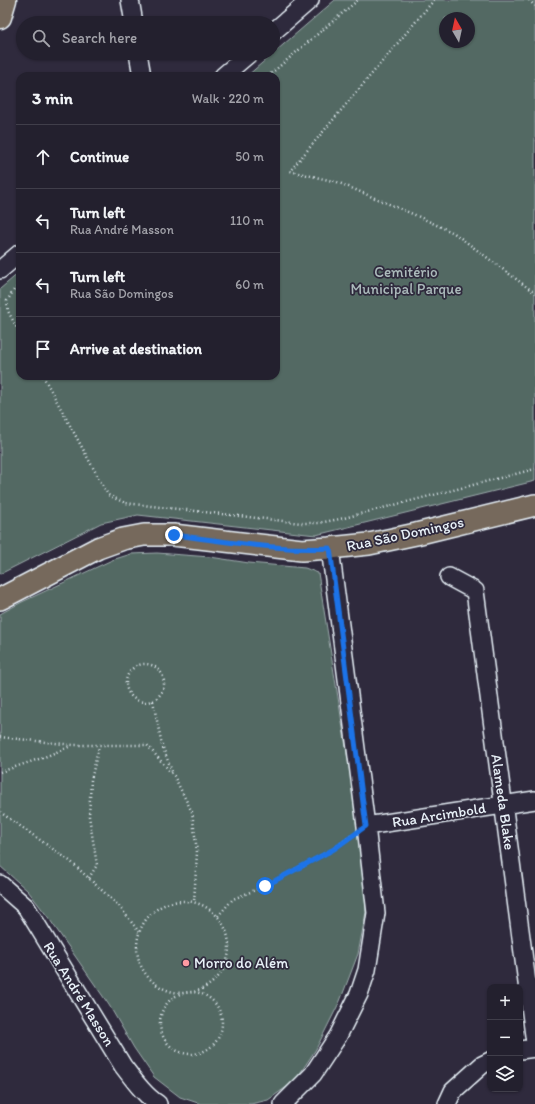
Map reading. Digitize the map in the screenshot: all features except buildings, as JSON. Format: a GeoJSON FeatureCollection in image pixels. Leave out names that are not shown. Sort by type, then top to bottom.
{"type":"FeatureCollection","features":[{"type":"Feature","properties":{"kind":"highway"},"geometry":{"type":"LineString","coordinates":[[0,17],[5,0]]}},
{"type":"Feature","properties":{"kind":"main road","name":"Rua São Domingos"},"geometry":{"type":"LineString","coordinates":[[0,599],[98,548],[123,539],[144,535],[174,535],[302,550],[330,548],[369,544],[535,505]]}},
{"type":"Feature","properties":{"kind":"street"},"geometry":{"type":"LineString","coordinates":[[130,0],[133,16]]}},
{"type":"Feature","properties":{"kind":"street"},"geometry":{"type":"LineString","coordinates":[[280,26],[310,0]]}},
{"type":"Feature","properties":{"kind":"street"},"geometry":{"type":"LineString","coordinates":[[139,60],[141,72]]}},
{"type":"Feature","properties":{"kind":"street"},"geometry":{"type":"LineString","coordinates":[[228,72],[242,60]]}},
{"type":"Feature","properties":{"kind":"street"},"geometry":{"type":"LineString","coordinates":[[0,270],[16,256]]}},
{"type":"Feature","properties":{"kind":"street"},"geometry":{"type":"LineString","coordinates":[[283,1104],[313,1074],[338,1036],[359,994],[367,970],[376,914],[330,548]]}},
{"type":"Feature","properties":{"kind":"street","name":"Alameda Blake"},"geometry":{"type":"LineString","coordinates":[[449,577],[475,591],[535,1043]]}},
{"type":"Feature","properties":{"kind":"street","name":"Rua Arcimbold"},"geometry":{"type":"LineString","coordinates":[[366,826],[535,800]]}},
{"type":"Feature","properties":{"kind":"street","name":"Rua André Masson"},"geometry":{"type":"LineString","coordinates":[[0,884],[26,907],[123,1066],[137,1084],[153,1101],[158,1104]]}},
{"type":"Feature","properties":{"kind":"street"},"geometry":{"type":"LineString","coordinates":[[523,1050],[535,1048]]}},
{"type":"Feature","properties":{"kind":"street"},"geometry":{"type":"LineString","coordinates":[[447,1104],[454,1090],[482,1065],[487,1062]]}},
{"type":"Feature","properties":{"kind":"path"},"geometry":{"type":"LineString","coordinates":[[273,72],[358,0]]}},
{"type":"Feature","properties":{"kind":"path"},"geometry":{"type":"LineString","coordinates":[[434,0],[290,171],[337,182],[454,233],[535,293]]}},
{"type":"Feature","properties":{"kind":"path"},"geometry":{"type":"LineString","coordinates":[[528,0],[535,6]]}},
{"type":"Feature","properties":{"kind":"path"},"geometry":{"type":"LineString","coordinates":[[16,288],[7,301],[8,311],[16,326]]}},
{"type":"Feature","properties":{"kind":"path"},"geometry":{"type":"LineString","coordinates":[[45,380],[108,495],[125,503],[301,523],[319,523],[340,519],[535,469]]}},
{"type":"Feature","properties":{"kind":"path"},"geometry":{"type":"LineString","coordinates":[[147,664],[158,669],[162,674],[164,687],[158,698],[153,701],[146,703],[140,702],[134,700],[129,695],[125,683],[126,676],[135,667],[147,664]]}},
{"type":"Feature","properties":{"kind":"path"},"geometry":{"type":"LineString","coordinates":[[153,701],[162,745],[174,776],[192,812],[197,852],[194,902]]}},
{"type":"Feature","properties":{"kind":"path"},"geometry":{"type":"LineString","coordinates":[[0,737],[73,745],[147,745],[174,776]]}},
{"type":"Feature","properties":{"kind":"path"},"geometry":{"type":"LineString","coordinates":[[0,772],[42,758],[73,745]]}},
{"type":"Feature","properties":{"kind":"path"},"geometry":{"type":"LineString","coordinates":[[89,878],[97,865],[89,816],[91,780],[100,746]]}},
{"type":"Feature","properties":{"kind":"path"},"geometry":{"type":"LineString","coordinates":[[0,812],[70,861],[119,906],[139,932]]}},
{"type":"Feature","properties":{"kind":"path"},"geometry":{"type":"LineString","coordinates":[[218,916],[233,899],[265,886],[334,849],[366,826]]}},
{"type":"Feature","properties":{"kind":"path"},"geometry":{"type":"LineString","coordinates":[[218,916],[207,907],[194,902],[180,900],[167,903],[155,910],[145,920],[139,932],[137,946],[139,961],[146,974],[156,985],[170,991],[185,992],[196,992],[206,995],[215,1002],[220,1012],[222,1022],[221,1033],[216,1043],[208,1050],[198,1054],[187,1055],[177,1052],[163,1039],[159,1019],[162,1010],[175,996],[185,992],[200,990],[212,982],[223,971],[228,958],[230,943],[226,928],[218,916]]}},
{"type":"Feature","properties":{"kind":"green space","name":"Cemitério Municipal Parque"},"geometry":{"type":"Polygon","coordinates":[[[335,0],[535,0],[535,481],[316,535],[138,515],[101,523],[0,574],[0,289],[16,275],[16,380],[280,380],[280,72],[252,72],[266,60],[280,60],[280,48],[335,0]]]}},
{"type":"Feature","properties":{"kind":"green space"},"geometry":{"type":"Polygon","coordinates":[[[157,553],[210,557],[249,563],[305,568],[318,573],[362,847],[366,912],[358,954],[340,1001],[316,1049],[295,1081],[268,1100],[251,1104],[201,1104],[180,1097],[154,1077],[134,1048],[109,1005],[48,917],[28,891],[0,866],[0,614],[22,602],[112,560],[131,554],[157,553]]]}},
{"type":"Feature","properties":{"kind":"place","name":"Morro do Além"},"geometry":{"type":"Point","coordinates":[186,963]}},
{"type":"Feature","properties":{"kind":"route"},"geometry":{"type":"LineString","coordinates":[[174,535],[276,548],[302,550],[330,548],[366,826],[334,849],[265,886]]}}]}
